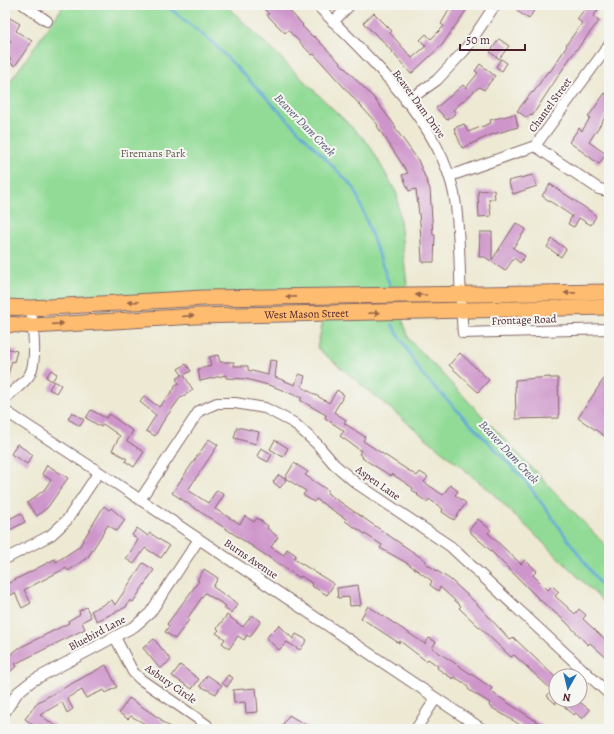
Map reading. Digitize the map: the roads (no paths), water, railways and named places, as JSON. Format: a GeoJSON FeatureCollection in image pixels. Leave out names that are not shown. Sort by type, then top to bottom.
{"type":"FeatureCollection","features":[{"type":"Feature","properties":{"kind":"main road","name":"West Mason Street"},"geometry":{"type":"LineString","coordinates":[[5,307],[30,308],[203,298],[609,292]]}},
{"type":"Feature","properties":{"kind":"main road","name":"West Mason Street"},"geometry":{"type":"LineString","coordinates":[[5,324],[32,326],[196,316],[609,307]]}},
{"type":"Feature","properties":{"kind":"street"},"geometry":{"type":"LineString","coordinates":[[24,5],[48,21]]}},
{"type":"Feature","properties":{"kind":"street","name":"Beaver Dam Drive"},"geometry":{"type":"LineString","coordinates":[[317,5],[380,71],[406,102],[441,156],[450,176],[456,206],[460,311]]}},
{"type":"Feature","properties":{"kind":"street"},"geometry":{"type":"LineString","coordinates":[[333,22],[350,5]]}},
{"type":"Feature","properties":{"kind":"street"},"geometry":{"type":"LineString","coordinates":[[406,102],[437,80],[465,50],[495,5]]}},
{"type":"Feature","properties":{"kind":"street","name":"Chantel Street"},"geometry":{"type":"LineString","coordinates":[[450,176],[535,146],[609,45]]}},
{"type":"Feature","properties":{"kind":"street"},"geometry":{"type":"LineString","coordinates":[[535,146],[600,189],[609,191]]}},
{"type":"Feature","properties":{"kind":"street"},"geometry":{"type":"LineString","coordinates":[[5,398],[29,376],[32,368],[32,326],[30,308]]}},
{"type":"Feature","properties":{"kind":"street","name":"Frontage Road"},"geometry":{"type":"LineString","coordinates":[[460,311],[463,333],[609,329]]}},
{"type":"Feature","properties":{"kind":"street","name":"Aspen Lane"},"geometry":{"type":"LineString","coordinates":[[140,500],[199,411],[217,403],[235,403],[249,404],[275,413],[294,423],[307,433],[334,464],[356,483],[450,546],[609,694]]}},
{"type":"Feature","properties":{"kind":"street","name":"Burns Avenue"},"geometry":{"type":"LineString","coordinates":[[5,411],[99,472],[482,729]]}},
{"type":"Feature","properties":{"kind":"street"},"geometry":{"type":"LineString","coordinates":[[5,559],[51,535],[67,520],[99,472]]}},
{"type":"Feature","properties":{"kind":"street","name":"Bluebird Lane"},"geometry":{"type":"LineString","coordinates":[[5,712],[18,692],[32,681],[135,626],[150,613],[199,539]]}},
{"type":"Feature","properties":{"kind":"street","name":"Asbury Circle"},"geometry":{"type":"LineString","coordinates":[[115,637],[133,672],[140,679],[207,724]]}},
{"type":"Feature","properties":{"kind":"street"},"geometry":{"type":"LineString","coordinates":[[416,729],[436,698]]}},
{"type":"Feature","properties":{"kind":"waterway","name":"Beaver Dam Creek"},"geometry":{"type":"LineString","coordinates":[[166,5],[214,44],[355,189],[390,286]]}},
{"type":"Feature","properties":{"kind":"waterway","name":"Beaver Dam Creek"},"geometry":{"type":"LineString","coordinates":[[392,324],[421,373],[524,479],[609,596]]}},
{"type":"Feature","properties":{"kind":"park label","name":"Firemans Park"},"geometry":{"type":"Point","coordinates":[153,153]}}]}
